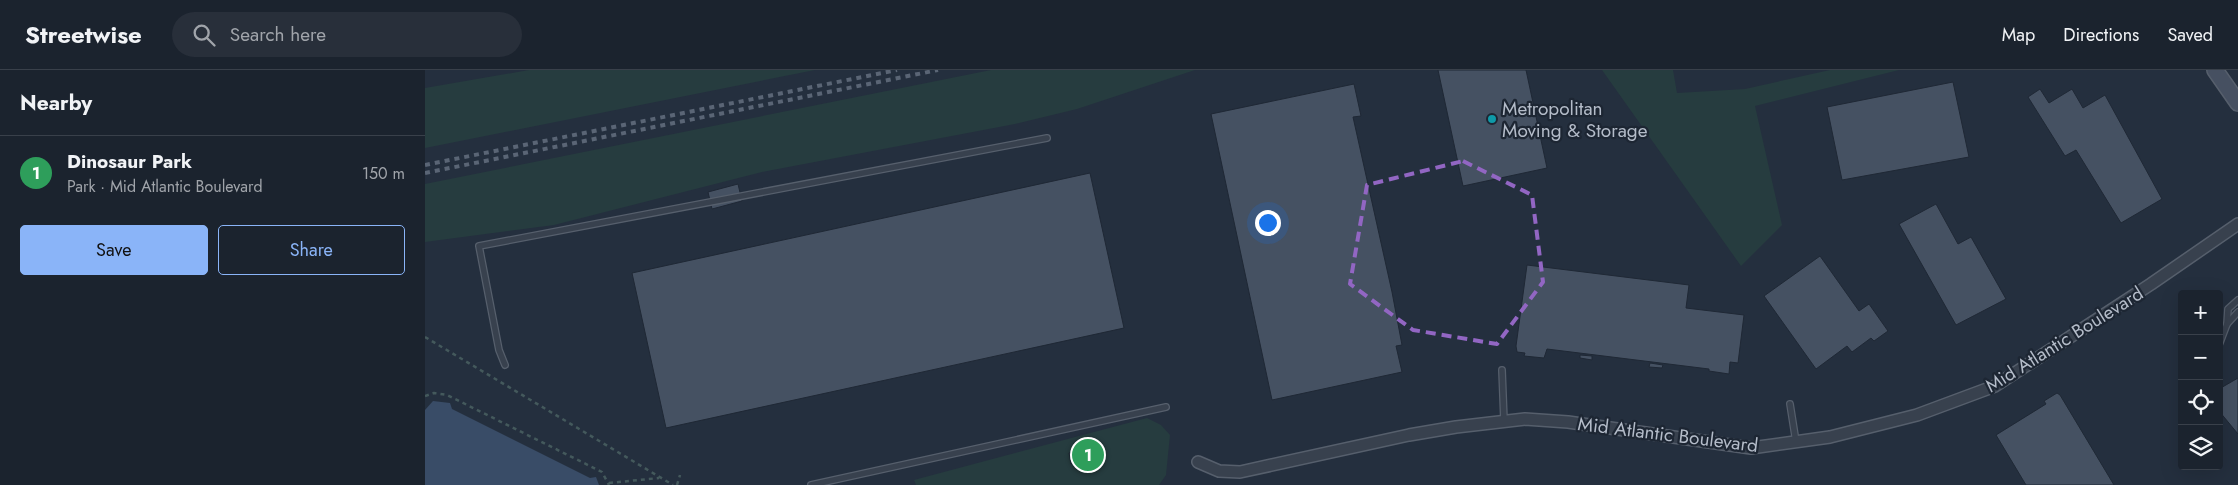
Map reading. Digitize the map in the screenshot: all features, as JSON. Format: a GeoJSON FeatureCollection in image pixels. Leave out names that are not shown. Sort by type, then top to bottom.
{"type":"FeatureCollection","features":[{"type":"Feature","properties":{"kind":"street"},"geometry":{"type":"LineString","coordinates":[[2215,70],[2238,103]]}},
{"type":"Feature","properties":{"kind":"street","name":"Mid Atlantic Boulevard"},"geometry":{"type":"LineString","coordinates":[[1197,462],[1219,472],[1240,472],[1409,435],[1504,420],[1525,419],[1568,422],[1751,448],[1830,437],[1917,415],[1995,386],[2151,284],[2238,224]]}},
{"type":"Feature","properties":{"kind":"lane"},"geometry":{"type":"LineString","coordinates":[[505,365],[499,350],[479,246],[1047,138]]}},
{"type":"Feature","properties":{"kind":"lane"},"geometry":{"type":"LineString","coordinates":[[2223,335],[2227,324],[2228,309],[2238,300]]}},
{"type":"Feature","properties":{"kind":"lane"},"geometry":{"type":"LineString","coordinates":[[2227,324],[2238,312]]}},
{"type":"Feature","properties":{"kind":"lane"},"geometry":{"type":"LineString","coordinates":[[2227,324],[2238,319]]}},
{"type":"Feature","properties":{"kind":"lane"},"geometry":{"type":"LineString","coordinates":[[1502,370],[1504,420]]}},
{"type":"Feature","properties":{"kind":"lane"},"geometry":{"type":"LineString","coordinates":[[1790,404],[1796,442]]}},
{"type":"Feature","properties":{"kind":"lane"},"geometry":{"type":"LineString","coordinates":[[811,485],[1166,407]]}},
{"type":"Feature","properties":{"kind":"path"},"geometry":{"type":"LineString","coordinates":[[425,337],[660,478],[675,485],[680,475]]}},
{"type":"Feature","properties":{"kind":"path"},"geometry":{"type":"LineString","coordinates":[[425,396],[434,393],[447,395],[602,472],[609,484],[660,478]]}},
{"type":"Feature","properties":{"kind":"highlighted area"},"geometry":{"type":"Polygon","coordinates":[[[1463,161],[1532,195],[1543,282],[1497,344],[1413,330],[1350,284],[1367,185],[1463,161]]]}},
{"type":"Feature","properties":{"kind":"green space"},"geometry":{"type":"Polygon","coordinates":[[[529,70],[815,70],[425,148],[425,88],[529,70]]]}},
{"type":"Feature","properties":{"kind":"green space"},"geometry":{"type":"Polygon","coordinates":[[[991,70],[1195,70],[1077,109],[1015,124],[762,172],[554,225],[425,242],[425,184],[991,70]]]}},
{"type":"Feature","properties":{"kind":"green space"},"geometry":{"type":"Polygon","coordinates":[[[1602,70],[1673,70],[1677,93],[1745,89],[1830,70],[1899,70],[1755,106],[1782,225],[1741,266],[1602,70]]]}},
{"type":"Feature","properties":{"kind":"green space"},"geometry":{"type":"Polygon","coordinates":[[[1147,418],[1161,425],[1170,435],[1166,475],[1159,485],[916,485],[914,480],[1147,418]]]}},
{"type":"Feature","properties":{"kind":"water"},"geometry":{"type":"Polygon","coordinates":[[[433,401],[450,403],[452,409],[590,478],[596,477],[599,485],[425,485],[425,410],[433,401]]]}},
{"type":"Feature","properties":{"kind":"building","name":"Metropolitan Moving & Storage"},"geometry":{"type":"Polygon","coordinates":[[[1438,70],[1526,70],[1547,168],[1463,186],[1438,70]]]}},
{"type":"Feature","properties":{"kind":"building"},"geometry":{"type":"Polygon","coordinates":[[[1953,82],[1969,157],[1842,180],[1827,107],[1953,82]]]}},
{"type":"Feature","properties":{"kind":"building"},"geometry":{"type":"Polygon","coordinates":[[[1354,84],[1361,116],[1353,117],[1392,292],[1402,345],[1396,346],[1402,372],[1272,400],[1211,114],[1354,84]]]}},
{"type":"Feature","properties":{"kind":"building"},"geometry":{"type":"Polygon","coordinates":[[[2040,89],[2049,103],[2072,89],[2083,108],[2105,95],[2162,199],[2121,223],[2076,150],[2065,156],[2028,97],[2040,89]]]}},
{"type":"Feature","properties":{"kind":"building"},"geometry":{"type":"Polygon","coordinates":[[[1090,173],[1124,328],[666,428],[632,273],[1090,173]]]}},
{"type":"Feature","properties":{"kind":"building"},"geometry":{"type":"Polygon","coordinates":[[[738,184],[742,201],[712,209],[708,192],[738,184]]]}},
{"type":"Feature","properties":{"kind":"building"},"geometry":{"type":"Polygon","coordinates":[[[1936,204],[1958,244],[1971,237],[2006,299],[1956,325],[1899,224],[1936,204]]]}},
{"type":"Feature","properties":{"kind":"building"},"geometry":{"type":"Polygon","coordinates":[[[1820,256],[1859,311],[1869,304],[1888,331],[1874,341],[1871,338],[1852,352],[1847,346],[1816,369],[1764,296],[1820,256]]]}},
{"type":"Feature","properties":{"kind":"building"},"geometry":{"type":"Polygon","coordinates":[[[1527,265],[1689,285],[1686,308],[1744,315],[1738,363],[1730,362],[1729,374],[1709,371],[1709,369],[1547,349],[1544,358],[1524,356],[1525,353],[1517,352],[1516,346],[1527,265]]]}},
{"type":"Feature","properties":{"kind":"building"},"geometry":{"type":"Polygon","coordinates":[[[1580,355],[1592,356],[1592,360],[1580,358],[1580,355]]]}},
{"type":"Feature","properties":{"kind":"building"},"geometry":{"type":"Polygon","coordinates":[[[1650,363],[1663,365],[1662,368],[1649,367],[1650,363]]]}},
{"type":"Feature","properties":{"kind":"building"},"geometry":{"type":"Polygon","coordinates":[[[2238,378],[2238,434],[2223,416],[2223,387],[2238,378]]]}},
{"type":"Feature","properties":{"kind":"building"},"geometry":{"type":"Polygon","coordinates":[[[2057,393],[2114,485],[2026,485],[1996,435],[2046,404],[2044,401],[2057,393]]]}},
{"type":"Feature","properties":{"kind":"building"},"geometry":{"type":"Polygon","coordinates":[[[1093,437],[1094,444],[1087,446],[1086,439],[1093,437]]]}},
{"type":"Feature","properties":{"kind":"building"},"geometry":{"type":"Polygon","coordinates":[[[1082,450],[1084,461],[1071,464],[1069,453],[1082,450]]]}},
{"type":"Feature","properties":{"kind":"railway"},"geometry":{"type":"LineString","coordinates":[[425,165],[897,70]]}},
{"type":"Feature","properties":{"kind":"railway"},"geometry":{"type":"LineString","coordinates":[[425,173],[938,70]]}},
{"type":"Feature","properties":{"kind":"place","name":"Metropolitan Moving & Storage"},"geometry":{"type":"Point","coordinates":[1492,119]}},
{"type":"Feature","properties":{"kind":"place","name":"Dinosaur Park"},"geometry":{"type":"Point","coordinates":[1088,455]}}]}
